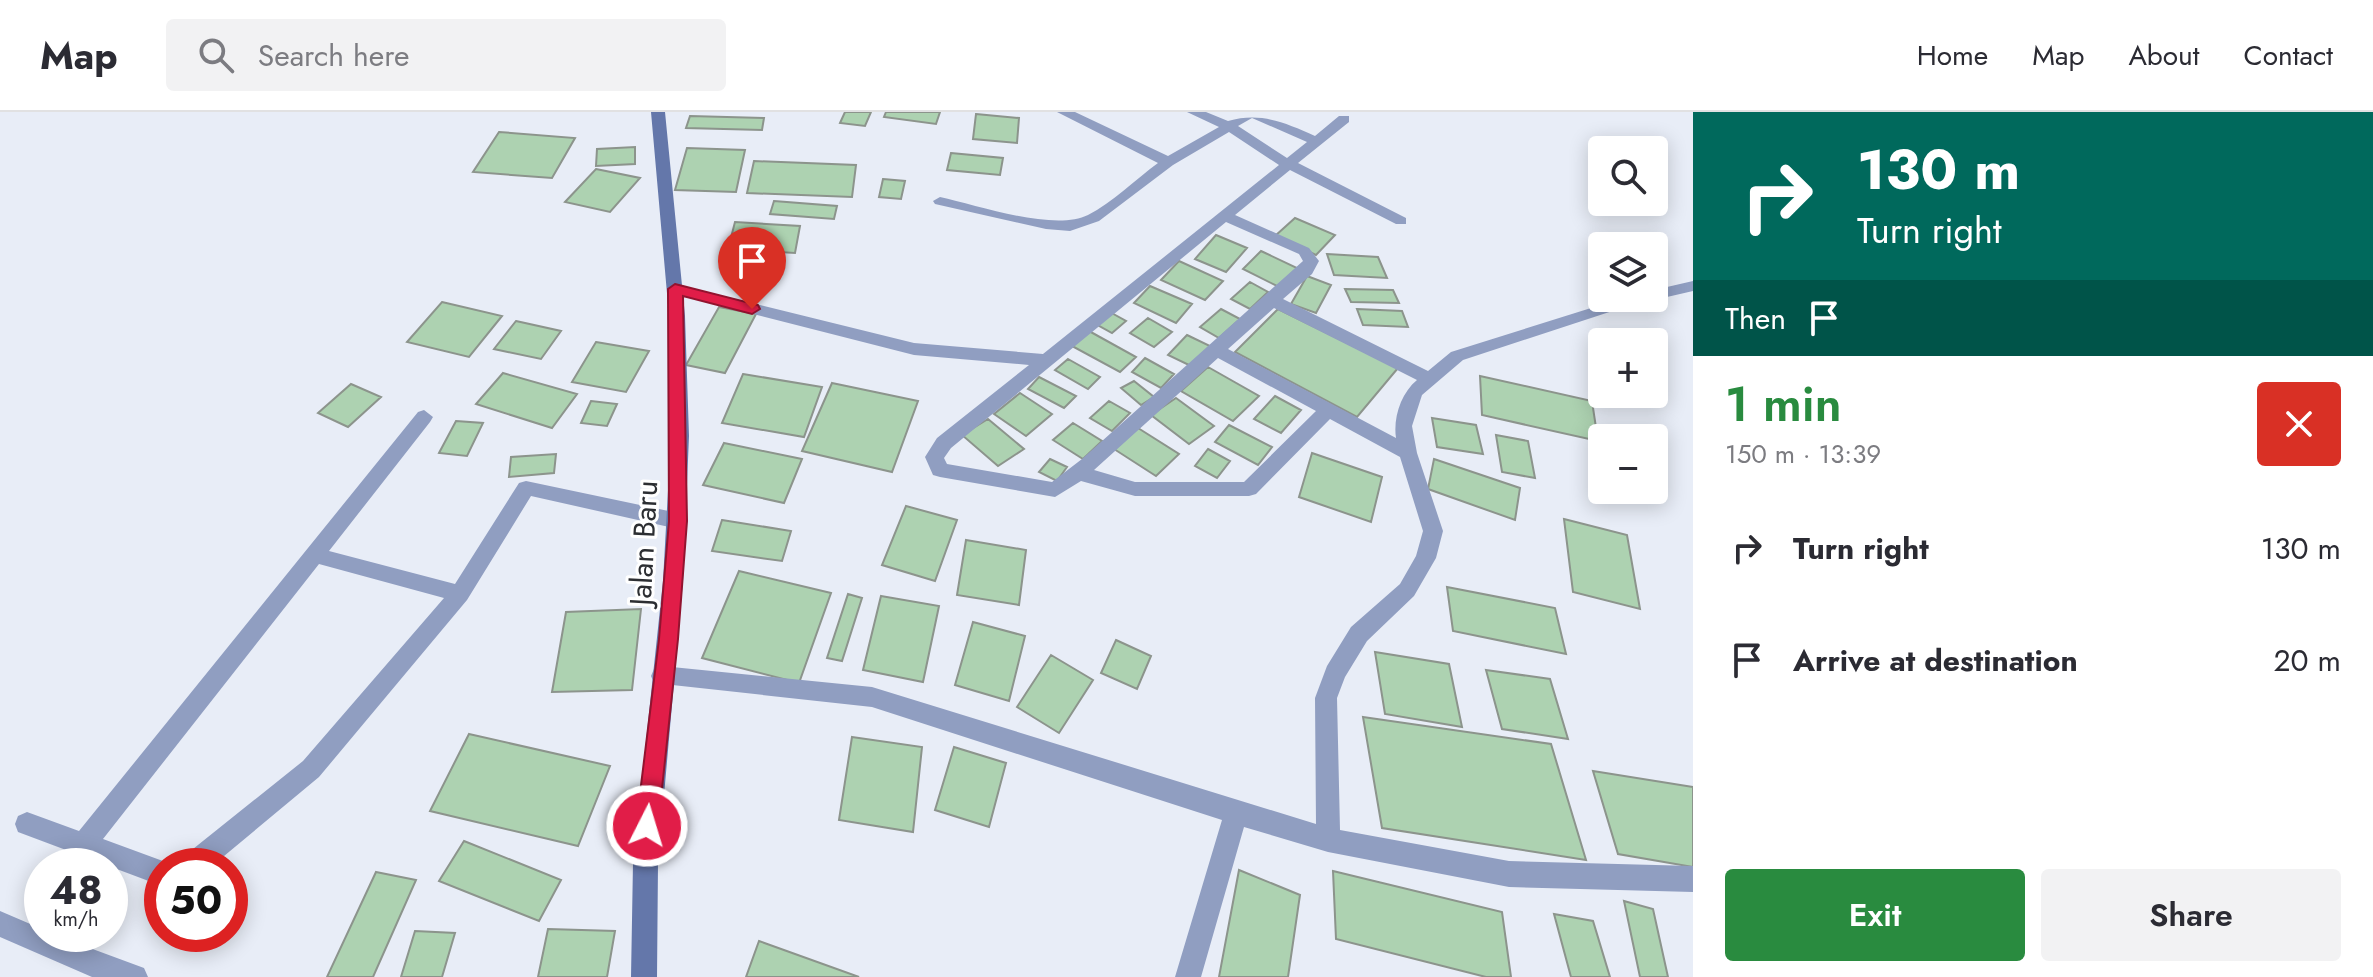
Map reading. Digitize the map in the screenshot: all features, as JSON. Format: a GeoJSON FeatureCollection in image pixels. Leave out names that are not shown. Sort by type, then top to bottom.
{"type":"FeatureCollection","features":[{"type":"Feature","properties":{"kind":"main road","name":"Jalan Baru"},"geometry":{"type":"LineString","coordinates":[[644,977],[644,857],[678,521],[675,289],[658,112]]}},
{"type":"Feature","properties":{"kind":"street"},"geometry":{"type":"LineString","coordinates":[[1064,112],[1168,162]]}},
{"type":"Feature","properties":{"kind":"street"},"geometry":{"type":"LineString","coordinates":[[1194,112],[1229,126],[1263,151],[1290,162],[1401,221]]}},
{"type":"Feature","properties":{"kind":"street"},"geometry":{"type":"LineString","coordinates":[[940,201],[1046,224],[1070,226],[1094,218],[1168,162],[1253,112],[1315,141]]}},
{"type":"Feature","properties":{"kind":"street"},"geometry":{"type":"LineString","coordinates":[[1225,216],[1304,251],[1311,261],[1306,270],[1079,473],[1055,490],[940,470],[934,457],[944,443],[1344,119]]}},
{"type":"Feature","properties":{"kind":"street"},"geometry":{"type":"LineString","coordinates":[[1668,292],[1693,286]]}},
{"type":"Feature","properties":{"kind":"street"},"geometry":{"type":"LineString","coordinates":[[675,289],[914,349],[1045,360]]}},
{"type":"Feature","properties":{"kind":"street"},"geometry":{"type":"LineString","coordinates":[[1273,301],[1428,378]]}},
{"type":"Feature","properties":{"kind":"street"},"geometry":{"type":"LineString","coordinates":[[1328,840],[1326,698],[1335,673],[1359,634],[1407,590],[1426,558],[1433,531],[1408,453],[1403,426],[1407,405],[1414,392],[1428,378],[1457,356],[1597,312]]}},
{"type":"Feature","properties":{"kind":"street"},"geometry":{"type":"LineString","coordinates":[[1216,350],[1408,453]]}},
{"type":"Feature","properties":{"kind":"street"},"geometry":{"type":"LineString","coordinates":[[1079,473],[1135,489],[1249,489],[1328,410]]}},
{"type":"Feature","properties":{"kind":"street"},"geometry":{"type":"LineString","coordinates":[[84,844],[424,417]]}},
{"type":"Feature","properties":{"kind":"street"},"geometry":{"type":"LineString","coordinates":[[214,848],[311,769],[460,594],[526,488],[678,521]]}},
{"type":"Feature","properties":{"kind":"street"},"geometry":{"type":"LineString","coordinates":[[314,555],[460,594]]}},
{"type":"Feature","properties":{"kind":"street"},"geometry":{"type":"LineString","coordinates":[[662,676],[732,685],[801,686],[872,697],[1328,840],[1509,874],[1693,879]]}},
{"type":"Feature","properties":{"kind":"street"},"geometry":{"type":"LineString","coordinates":[[1188,977],[1236,813]]}},
{"type":"Feature","properties":{"kind":"street"},"geometry":{"type":"LineString","coordinates":[[27,824],[144,866]]}},
{"type":"Feature","properties":{"kind":"street"},"geometry":{"type":"LineString","coordinates":[[0,924],[83,961],[135,977]]}},
{"type":"Feature","properties":{"kind":"building"},"geometry":{"type":"Polygon","coordinates":[[[845,112],[871,112],[865,126],[840,123],[845,112]]]}},
{"type":"Feature","properties":{"kind":"building"},"geometry":{"type":"Polygon","coordinates":[[[886,112],[940,112],[936,124],[884,117],[886,112]]]}},
{"type":"Feature","properties":{"kind":"building"},"geometry":{"type":"Polygon","coordinates":[[[976,114],[1019,118],[1017,143],[973,139],[976,114]]]}},
{"type":"Feature","properties":{"kind":"building"},"geometry":{"type":"Polygon","coordinates":[[[690,116],[764,118],[762,130],[686,128],[690,116]]]}},
{"type":"Feature","properties":{"kind":"building"},"geometry":{"type":"Polygon","coordinates":[[[499,132],[575,138],[552,178],[473,172],[499,132]]]}},
{"type":"Feature","properties":{"kind":"building"},"geometry":{"type":"Polygon","coordinates":[[[635,147],[635,164],[596,166],[597,149],[635,147]]]}},
{"type":"Feature","properties":{"kind":"building"},"geometry":{"type":"Polygon","coordinates":[[[687,148],[745,150],[736,192],[675,190],[687,148]]]}},
{"type":"Feature","properties":{"kind":"building"},"geometry":{"type":"Polygon","coordinates":[[[951,153],[1003,158],[1000,175],[947,170],[951,153]]]}},
{"type":"Feature","properties":{"kind":"building"},"geometry":{"type":"Polygon","coordinates":[[[754,161],[856,165],[852,197],[747,193],[754,161]]]}},
{"type":"Feature","properties":{"kind":"building"},"geometry":{"type":"Polygon","coordinates":[[[596,169],[640,178],[610,212],[565,202],[596,169]]]}},
{"type":"Feature","properties":{"kind":"building"},"geometry":{"type":"Polygon","coordinates":[[[883,179],[905,181],[901,199],[879,197],[883,179]]]}},
{"type":"Feature","properties":{"kind":"building"},"geometry":{"type":"Polygon","coordinates":[[[774,201],[837,206],[834,219],[770,214],[774,201]]]}},
{"type":"Feature","properties":{"kind":"building"},"geometry":{"type":"Polygon","coordinates":[[[1295,218],[1335,235],[1316,255],[1275,236],[1295,218]]]}},
{"type":"Feature","properties":{"kind":"building"},"geometry":{"type":"Polygon","coordinates":[[[735,222],[800,226],[795,253],[728,249],[735,222]]]}},
{"type":"Feature","properties":{"kind":"building"},"geometry":{"type":"Polygon","coordinates":[[[1216,235],[1247,248],[1226,272],[1195,259],[1216,235]]]}},
{"type":"Feature","properties":{"kind":"building"},"geometry":{"type":"Polygon","coordinates":[[[1261,251],[1297,268],[1279,287],[1243,269],[1261,251]]]}},
{"type":"Feature","properties":{"kind":"building"},"geometry":{"type":"Polygon","coordinates":[[[1327,254],[1378,257],[1387,278],[1334,275],[1327,254]]]}},
{"type":"Feature","properties":{"kind":"building"},"geometry":{"type":"Polygon","coordinates":[[[1179,261],[1223,281],[1205,300],[1161,280],[1179,261]]]}},
{"type":"Feature","properties":{"kind":"building"},"geometry":{"type":"Polygon","coordinates":[[[1307,276],[1331,285],[1316,313],[1291,304],[1307,276]]]}},
{"type":"Feature","properties":{"kind":"building"},"geometry":{"type":"Polygon","coordinates":[[[1250,282],[1268,292],[1250,309],[1231,299],[1250,282]]]}},
{"type":"Feature","properties":{"kind":"building"},"geometry":{"type":"Polygon","coordinates":[[[1150,286],[1192,304],[1176,323],[1134,303],[1150,286]]]}},
{"type":"Feature","properties":{"kind":"building"},"geometry":{"type":"Polygon","coordinates":[[[1345,289],[1393,290],[1399,303],[1351,302],[1345,289]]]}},
{"type":"Feature","properties":{"kind":"building"},"geometry":{"type":"Polygon","coordinates":[[[442,302],[502,316],[469,357],[407,342],[442,302]]]}},
{"type":"Feature","properties":{"kind":"building"},"geometry":{"type":"Polygon","coordinates":[[[719,307],[756,314],[725,373],[686,365],[719,307]]]}},
{"type":"Feature","properties":{"kind":"building"},"geometry":{"type":"Polygon","coordinates":[[[1221,309],[1240,319],[1219,338],[1200,327],[1221,309]]]}},
{"type":"Feature","properties":{"kind":"building"},"geometry":{"type":"Polygon","coordinates":[[[1278,309],[1398,368],[1357,417],[1235,352],[1278,309]]]}},
{"type":"Feature","properties":{"kind":"building"},"geometry":{"type":"Polygon","coordinates":[[[1357,309],[1402,311],[1408,327],[1363,325],[1357,309]]]}},
{"type":"Feature","properties":{"kind":"building"},"geometry":{"type":"Polygon","coordinates":[[[1108,311],[1126,321],[1112,333],[1094,323],[1108,311]]]}},
{"type":"Feature","properties":{"kind":"building"},"geometry":{"type":"Polygon","coordinates":[[[1148,318],[1172,332],[1154,347],[1130,333],[1148,318]]]}},
{"type":"Feature","properties":{"kind":"building"},"geometry":{"type":"Polygon","coordinates":[[[516,321],[561,331],[541,359],[494,349],[516,321]]]}},
{"type":"Feature","properties":{"kind":"building"},"geometry":{"type":"Polygon","coordinates":[[[1089,331],[1136,357],[1120,372],[1072,346],[1089,331]]]}},
{"type":"Feature","properties":{"kind":"building"},"geometry":{"type":"Polygon","coordinates":[[[1187,335],[1210,346],[1191,366],[1168,355],[1187,335]]]}},
{"type":"Feature","properties":{"kind":"building"},"geometry":{"type":"Polygon","coordinates":[[[596,342],[649,351],[626,392],[572,382],[596,342]]]}},
{"type":"Feature","properties":{"kind":"building"},"geometry":{"type":"Polygon","coordinates":[[[1145,358],[1174,374],[1161,388],[1132,372],[1145,358]]]}},
{"type":"Feature","properties":{"kind":"building"},"geometry":{"type":"Polygon","coordinates":[[[1068,359],[1100,377],[1088,389],[1055,370],[1068,359]]]}},
{"type":"Feature","properties":{"kind":"building"},"geometry":{"type":"Polygon","coordinates":[[[1208,367],[1259,396],[1233,421],[1181,391],[1208,367]]]}},
{"type":"Feature","properties":{"kind":"building"},"geometry":{"type":"Polygon","coordinates":[[[503,373],[577,394],[552,428],[476,404],[503,373]]]}},
{"type":"Feature","properties":{"kind":"building"},"geometry":{"type":"Polygon","coordinates":[[[743,374],[822,387],[804,437],[722,423],[743,374]]]}},
{"type":"Feature","properties":{"kind":"building"},"geometry":{"type":"Polygon","coordinates":[[[1480,376],[1588,400],[1588,408],[1593,408],[1595,424],[1588,424],[1588,439],[1482,415],[1480,376]]]}},
{"type":"Feature","properties":{"kind":"building"},"geometry":{"type":"Polygon","coordinates":[[[1039,377],[1076,396],[1064,408],[1028,389],[1039,377]]]}},
{"type":"Feature","properties":{"kind":"building"},"geometry":{"type":"Polygon","coordinates":[[[1134,381],[1154,397],[1141,405],[1121,388],[1134,381]]]}},
{"type":"Feature","properties":{"kind":"building"},"geometry":{"type":"Polygon","coordinates":[[[832,383],[918,401],[892,472],[802,451],[832,383]]]}},
{"type":"Feature","properties":{"kind":"building"},"geometry":{"type":"Polygon","coordinates":[[[351,384],[381,397],[348,427],[318,413],[351,384]]]}},
{"type":"Feature","properties":{"kind":"building"},"geometry":{"type":"Polygon","coordinates":[[[1020,393],[1052,414],[1026,436],[994,414],[1020,393]]]}},
{"type":"Feature","properties":{"kind":"building"},"geometry":{"type":"Polygon","coordinates":[[[1275,396],[1301,410],[1281,433],[1254,419],[1275,396]]]}},
{"type":"Feature","properties":{"kind":"building"},"geometry":{"type":"Polygon","coordinates":[[[1176,398],[1214,426],[1189,444],[1151,415],[1176,398]]]}},
{"type":"Feature","properties":{"kind":"building"},"geometry":{"type":"Polygon","coordinates":[[[591,401],[617,404],[607,426],[581,423],[591,401]]]}},
{"type":"Feature","properties":{"kind":"building"},"geometry":{"type":"Polygon","coordinates":[[[1109,401],[1130,413],[1112,431],[1090,418],[1109,401]]]}},
{"type":"Feature","properties":{"kind":"building"},"geometry":{"type":"Polygon","coordinates":[[[1432,418],[1476,425],[1483,454],[1437,447],[1432,418]]]}},
{"type":"Feature","properties":{"kind":"building"},"geometry":{"type":"Polygon","coordinates":[[[988,419],[1024,449],[998,466],[962,435],[988,419]]]}},
{"type":"Feature","properties":{"kind":"building"},"geometry":{"type":"Polygon","coordinates":[[[456,421],[483,423],[467,456],[439,453],[456,421]]]}},
{"type":"Feature","properties":{"kind":"building"},"geometry":{"type":"Polygon","coordinates":[[[1073,423],[1102,441],[1083,459],[1053,440],[1073,423]]]}},
{"type":"Feature","properties":{"kind":"building"},"geometry":{"type":"Polygon","coordinates":[[[1229,425],[1272,447],[1258,465],[1215,442],[1229,425]]]}},
{"type":"Feature","properties":{"kind":"building"},"geometry":{"type":"Polygon","coordinates":[[[1138,428],[1179,454],[1156,476],[1114,449],[1138,428]]]}},
{"type":"Feature","properties":{"kind":"building"},"geometry":{"type":"Polygon","coordinates":[[[1496,435],[1528,441],[1535,478],[1502,472],[1496,435]]]}},
{"type":"Feature","properties":{"kind":"building"},"geometry":{"type":"Polygon","coordinates":[[[724,443],[802,459],[784,503],[703,485],[724,443]]]}},
{"type":"Feature","properties":{"kind":"building"},"geometry":{"type":"Polygon","coordinates":[[[1208,449],[1230,461],[1217,478],[1195,466],[1208,449]]]}},
{"type":"Feature","properties":{"kind":"building"},"geometry":{"type":"Polygon","coordinates":[[[1312,453],[1382,477],[1371,522],[1299,497],[1312,453]]]}},
{"type":"Feature","properties":{"kind":"building"},"geometry":{"type":"Polygon","coordinates":[[[556,454],[554,473],[509,477],[511,457],[556,454]]]}},
{"type":"Feature","properties":{"kind":"building"},"geometry":{"type":"Polygon","coordinates":[[[1050,459],[1067,467],[1057,481],[1039,472],[1050,459]]]}},
{"type":"Feature","properties":{"kind":"building"},"geometry":{"type":"Polygon","coordinates":[[[1434,459],[1520,488],[1515,520],[1428,489],[1434,459]]]}},
{"type":"Feature","properties":{"kind":"building"},"geometry":{"type":"Polygon","coordinates":[[[906,506],[957,520],[935,581],[882,565],[906,506]]]}},
{"type":"Feature","properties":{"kind":"building"},"geometry":{"type":"Polygon","coordinates":[[[1564,519],[1627,535],[1640,609],[1573,592],[1564,519]]]}},
{"type":"Feature","properties":{"kind":"building"},"geometry":{"type":"Polygon","coordinates":[[[722,520],[791,531],[782,561],[712,551],[722,520]]]}},
{"type":"Feature","properties":{"kind":"building"},"geometry":{"type":"Polygon","coordinates":[[[966,540],[1026,550],[1019,605],[957,595],[966,540]]]}},
{"type":"Feature","properties":{"kind":"building"},"geometry":{"type":"Polygon","coordinates":[[[739,571],[831,593],[799,683],[702,658],[739,571]]]}},
{"type":"Feature","properties":{"kind":"building"},"geometry":{"type":"Polygon","coordinates":[[[1447,587],[1555,608],[1566,654],[1453,631],[1447,587]]]}},
{"type":"Feature","properties":{"kind":"building"},"geometry":{"type":"Polygon","coordinates":[[[848,594],[862,598],[842,661],[827,658],[848,594]]]}},
{"type":"Feature","properties":{"kind":"building"},"geometry":{"type":"Polygon","coordinates":[[[881,596],[939,606],[923,682],[863,670],[881,596]]]}},
{"type":"Feature","properties":{"kind":"building"},"geometry":{"type":"Polygon","coordinates":[[[641,609],[632,690],[552,692],[566,612],[641,609]]]}},
{"type":"Feature","properties":{"kind":"building"},"geometry":{"type":"Polygon","coordinates":[[[973,622],[1025,636],[1009,701],[955,685],[973,622]]]}},
{"type":"Feature","properties":{"kind":"building"},"geometry":{"type":"Polygon","coordinates":[[[1116,640],[1151,656],[1137,689],[1101,673],[1116,640]]]}},
{"type":"Feature","properties":{"kind":"building"},"geometry":{"type":"Polygon","coordinates":[[[1375,652],[1449,664],[1462,727],[1385,714],[1375,652]]]}},
{"type":"Feature","properties":{"kind":"building"},"geometry":{"type":"Polygon","coordinates":[[[1051,655],[1093,680],[1059,733],[1017,707],[1051,655]]]}},
{"type":"Feature","properties":{"kind":"building"},"geometry":{"type":"Polygon","coordinates":[[[1486,670],[1550,679],[1568,739],[1502,729],[1486,670]]]}},
{"type":"Feature","properties":{"kind":"building"},"geometry":{"type":"Polygon","coordinates":[[[1363,717],[1551,744],[1586,860],[1382,828],[1363,717]]]}},
{"type":"Feature","properties":{"kind":"building"},"geometry":{"type":"Polygon","coordinates":[[[469,734],[610,766],[578,846],[430,811],[469,734]]]}},
{"type":"Feature","properties":{"kind":"building"},"geometry":{"type":"Polygon","coordinates":[[[852,737],[922,747],[913,832],[839,820],[852,737]]]}},
{"type":"Feature","properties":{"kind":"building"},"geometry":{"type":"Polygon","coordinates":[[[954,747],[1006,763],[989,827],[935,810],[954,747]]]}},
{"type":"Feature","properties":{"kind":"building"},"geometry":{"type":"Polygon","coordinates":[[[1593,771],[1693,787],[1693,867],[1618,854],[1593,771]]]}},
{"type":"Feature","properties":{"kind":"building"},"geometry":{"type":"Polygon","coordinates":[[[464,841],[561,880],[539,921],[439,881],[464,841]]]}},
{"type":"Feature","properties":{"kind":"building"},"geometry":{"type":"Polygon","coordinates":[[[1239,870],[1300,895],[1288,977],[1219,977],[1239,870]]]}},
{"type":"Feature","properties":{"kind":"building"},"geometry":{"type":"Polygon","coordinates":[[[1333,871],[1502,912],[1511,977],[1486,977],[1336,939],[1333,871]]]}},
{"type":"Feature","properties":{"kind":"building"},"geometry":{"type":"Polygon","coordinates":[[[376,872],[416,880],[373,977],[327,977],[376,872]]]}},
{"type":"Feature","properties":{"kind":"building"},"geometry":{"type":"Polygon","coordinates":[[[1624,901],[1653,909],[1668,977],[1640,977],[1624,901]]]}},
{"type":"Feature","properties":{"kind":"building"},"geometry":{"type":"Polygon","coordinates":[[[1554,914],[1593,921],[1610,977],[1571,977],[1554,914]]]}},
{"type":"Feature","properties":{"kind":"building"},"geometry":{"type":"Polygon","coordinates":[[[548,929],[615,931],[607,977],[538,977],[548,929]]]}},
{"type":"Feature","properties":{"kind":"building"},"geometry":{"type":"Polygon","coordinates":[[[415,931],[455,933],[442,977],[401,977],[415,931]]]}},
{"type":"Feature","properties":{"kind":"building"},"geometry":{"type":"Polygon","coordinates":[[[759,941],[859,977],[746,977],[759,941]]]}},
{"type":"Feature","properties":{"kind":"route"},"geometry":{"type":"LineString","coordinates":[[647,826],[678,521],[675,289],[752,309]]}}]}
